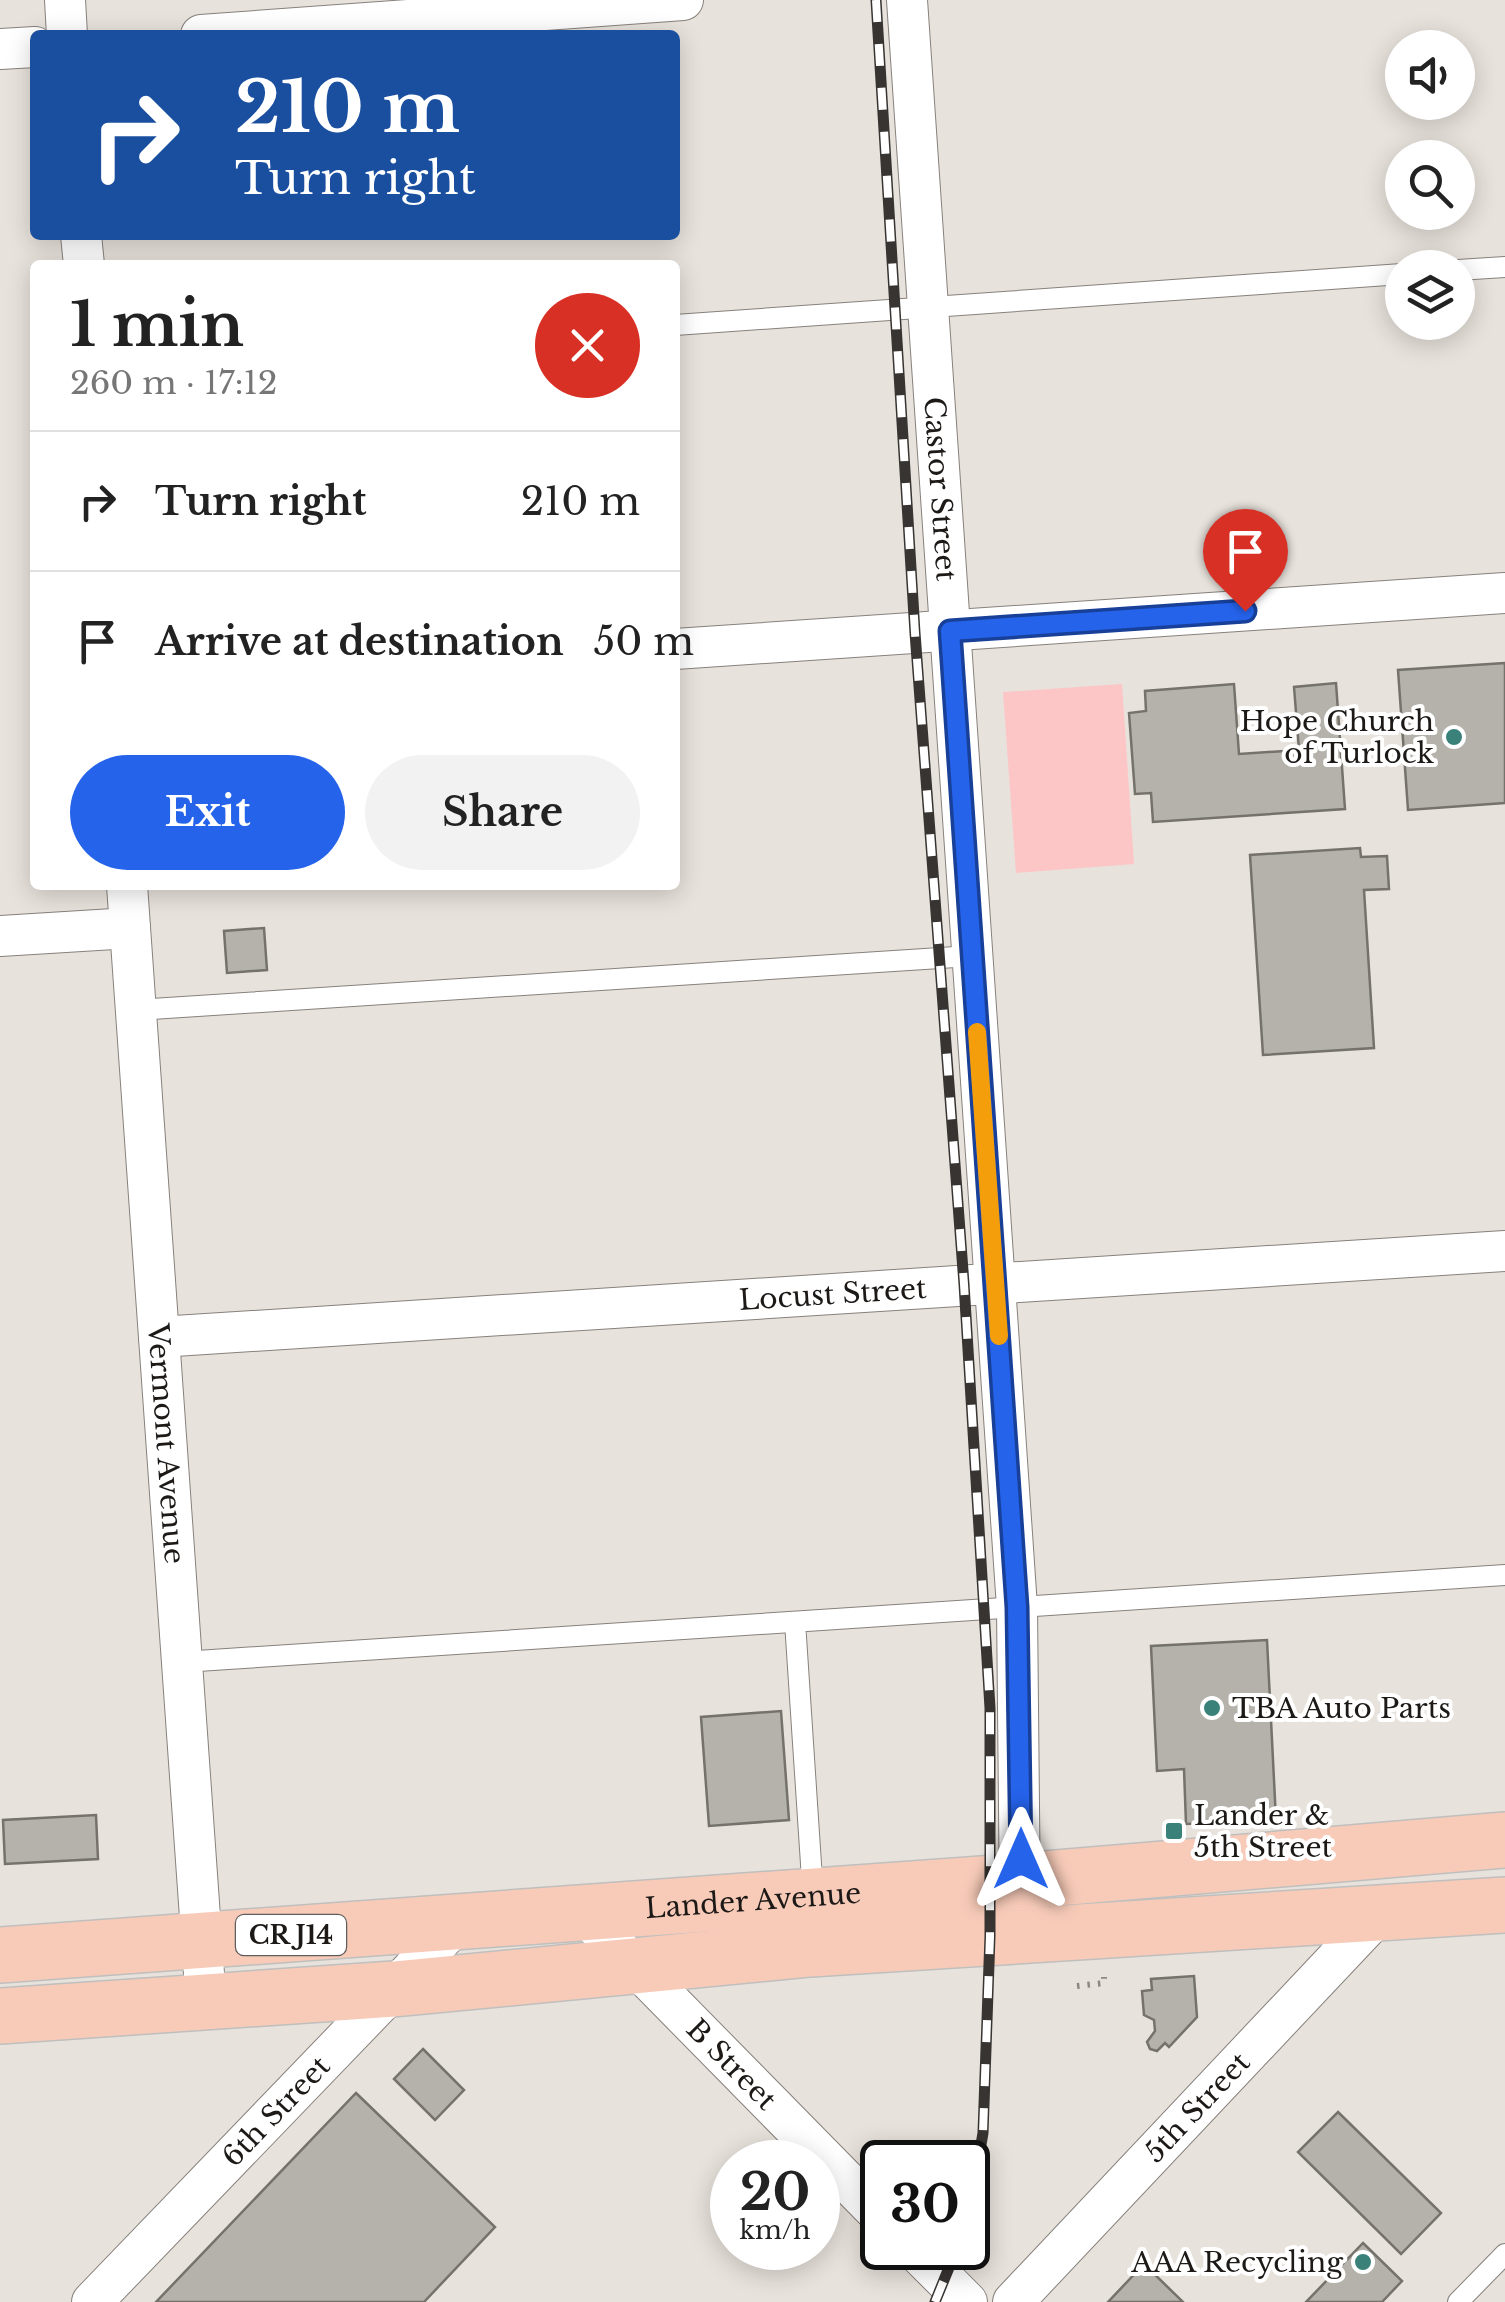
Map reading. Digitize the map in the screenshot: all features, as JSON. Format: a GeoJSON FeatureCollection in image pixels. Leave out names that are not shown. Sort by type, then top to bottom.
{"type":"FeatureCollection","features":[{"type":"Feature","properties":{"kind":"main road","name":"Lander Avenue"},"geometry":{"type":"LineString","coordinates":[[0,2016],[394,1989],[634,1966],[1505,1840]]}},
{"type":"Feature","properties":{"kind":"main road","name":"Lander Avenue"},"geometry":{"type":"LineString","coordinates":[[0,1955],[813,1894],[1020,1908],[1379,1914],[1505,1906]]}},
{"type":"Feature","properties":{"kind":"street"},"geometry":{"type":"LineString","coordinates":[[65,0],[67,30]]}},
{"type":"Feature","properties":{"kind":"street"},"geometry":{"type":"LineString","coordinates":[[271,30],[683,0]]}},
{"type":"Feature","properties":{"kind":"street","name":"Castor Street"},"geometry":{"type":"LineString","coordinates":[[907,0],[1017,1607],[1020,1908]]}},
{"type":"Feature","properties":{"kind":"street"},"geometry":{"type":"LineString","coordinates":[[0,49],[30,47]]}},
{"type":"Feature","properties":{"kind":"street"},"geometry":{"type":"LineString","coordinates":[[680,649],[1505,594]]}},
{"type":"Feature","properties":{"kind":"street","name":"Vermont Avenue"},"geometry":{"type":"LineString","coordinates":[[127,890],[206,2002]]}},
{"type":"Feature","properties":{"kind":"street"},"geometry":{"type":"LineString","coordinates":[[0,936],[130,928]]}},
{"type":"Feature","properties":{"kind":"street","name":"Locust Street"},"geometry":{"type":"LineString","coordinates":[[159,1337],[1505,1250]]}},
{"type":"Feature","properties":{"kind":"street","name":"B Street"},"geometry":{"type":"LineString","coordinates":[[582,1911],[860,2194]]}},
{"type":"Feature","properties":{"kind":"street","name":"5th Street"},"geometry":{"type":"LineString","coordinates":[[1013,2302],[1379,1914]]}},
{"type":"Feature","properties":{"kind":"street","name":"6th Street"},"geometry":{"type":"LineString","coordinates":[[92,2302],[459,1921]]}},
{"type":"Feature","properties":{"kind":"street"},"geometry":{"type":"LineString","coordinates":[[935,2270],[967,2302]]}},
{"type":"Feature","properties":{"kind":"lane"},"geometry":{"type":"LineString","coordinates":[[1475,269],[1505,267]]}},
{"type":"Feature","properties":{"kind":"lane"},"geometry":{"type":"LineString","coordinates":[[680,325],[1385,275]]}},
{"type":"Feature","properties":{"kind":"lane"},"geometry":{"type":"LineString","coordinates":[[136,1010],[971,956]]}},
{"type":"Feature","properties":{"kind":"lane"},"geometry":{"type":"LineString","coordinates":[[182,1662],[1505,1575]]}},
{"type":"Feature","properties":{"kind":"lane"},"geometry":{"type":"LineString","coordinates":[[795,1622],[813,1894]]}},
{"type":"Feature","properties":{"kind":"lane"},"geometry":{"type":"LineString","coordinates":[[1458,2302],[1505,2254]]}},
{"type":"Feature","properties":{"kind":"path"},"geometry":{"type":"LineString","coordinates":[[1077,1986],[1104,1983],[1104,1972]]}},
{"type":"Feature","properties":{"kind":"shaded area"},"geometry":{"type":"Polygon","coordinates":[[[1122,684],[1134,864],[1016,873],[1003,692],[1122,684]]]}},
{"type":"Feature","properties":{"kind":"building","name":"Hope Church of Turlock"},"geometry":{"type":"Polygon","coordinates":[[[1505,663],[1505,803],[1408,810],[1398,670],[1505,663]]]}},
{"type":"Feature","properties":{"kind":"building"},"geometry":{"type":"Polygon","coordinates":[[[1336,683],[1345,809],[1153,822],[1151,793],[1135,794],[1129,713],[1146,711],[1145,691],[1234,684],[1239,754],[1299,750],[1294,687],[1336,683]]]}},
{"type":"Feature","properties":{"kind":"building"},"geometry":{"type":"Polygon","coordinates":[[[1360,848],[1361,857],[1387,856],[1389,889],[1364,890],[1374,1048],[1263,1055],[1250,855],[1360,848]]]}},
{"type":"Feature","properties":{"kind":"building"},"geometry":{"type":"Polygon","coordinates":[[[264,928],[267,970],[227,973],[224,931],[264,928]]]}},
{"type":"Feature","properties":{"kind":"building","name":"TBA Auto Parts"},"geometry":{"type":"Polygon","coordinates":[[[1267,1640],[1276,1820],[1186,1824],[1184,1769],[1157,1771],[1151,1646],[1267,1640]]]}},
{"type":"Feature","properties":{"kind":"building"},"geometry":{"type":"Polygon","coordinates":[[[781,1711],[789,1820],[709,1826],[701,1717],[781,1711]]]}},
{"type":"Feature","properties":{"kind":"building"},"geometry":{"type":"Polygon","coordinates":[[[96,1815],[98,1859],[5,1864],[3,1820],[96,1815]]]}},
{"type":"Feature","properties":{"kind":"building"},"geometry":{"type":"Polygon","coordinates":[[[1194,1976],[1197,2017],[1169,2047],[1165,2043],[1157,2051],[1150,2049],[1147,2042],[1155,2031],[1154,2020],[1144,2015],[1142,1991],[1152,1990],[1151,1979],[1194,1976]]]}},
{"type":"Feature","properties":{"kind":"building"},"geometry":{"type":"Polygon","coordinates":[[[423,2049],[464,2090],[435,2120],[394,2079],[423,2049]]]}},
{"type":"Feature","properties":{"kind":"building"},"geometry":{"type":"Polygon","coordinates":[[[356,2093],[495,2227],[424,2302],[156,2302],[356,2093]]]}},
{"type":"Feature","properties":{"kind":"building"},"geometry":{"type":"Polygon","coordinates":[[[1338,2112],[1441,2213],[1401,2254],[1298,2152],[1338,2112]]]}},
{"type":"Feature","properties":{"kind":"building","name":"AAA Recycling"},"geometry":{"type":"Polygon","coordinates":[[[1363,2243],[1402,2281],[1382,2302],[1306,2302],[1363,2243]]]}},
{"type":"Feature","properties":{"kind":"building"},"geometry":{"type":"Polygon","coordinates":[[[1144,2264],[1183,2302],[1108,2302],[1144,2264]]]}},
{"type":"Feature","properties":{"kind":"railway"},"geometry":{"type":"LineString","coordinates":[[876,0],[915,633],[964,1284],[990,1708],[990,1936],[982,2140]]}},
{"type":"Feature","properties":{"kind":"railway"},"geometry":{"type":"LineString","coordinates":[[935,2302],[948,2270]]}},
{"type":"Feature","properties":{"kind":"slow traffic"},"geometry":{"type":"LineString","coordinates":[[977,1032],[999,1336]]}},
{"type":"Feature","properties":{"kind":"place","name":"Hope Church of Turlock"},"geometry":{"type":"Point","coordinates":[1454,737]}},
{"type":"Feature","properties":{"kind":"place","name":"TBA Auto Parts"},"geometry":{"type":"Point","coordinates":[1212,1708]}},
{"type":"Feature","properties":{"kind":"place","name":"Lander & 5th Street"},"geometry":{"type":"Point","coordinates":[1174,1831]}},
{"type":"Feature","properties":{"kind":"place","name":"AAA Recycling"},"geometry":{"type":"Point","coordinates":[1363,2262]}},
{"type":"Feature","properties":{"kind":"route"},"geometry":{"type":"LineString","coordinates":[[1021,1859],[1017,1607],[950,631],[1245,611]]}}]}
